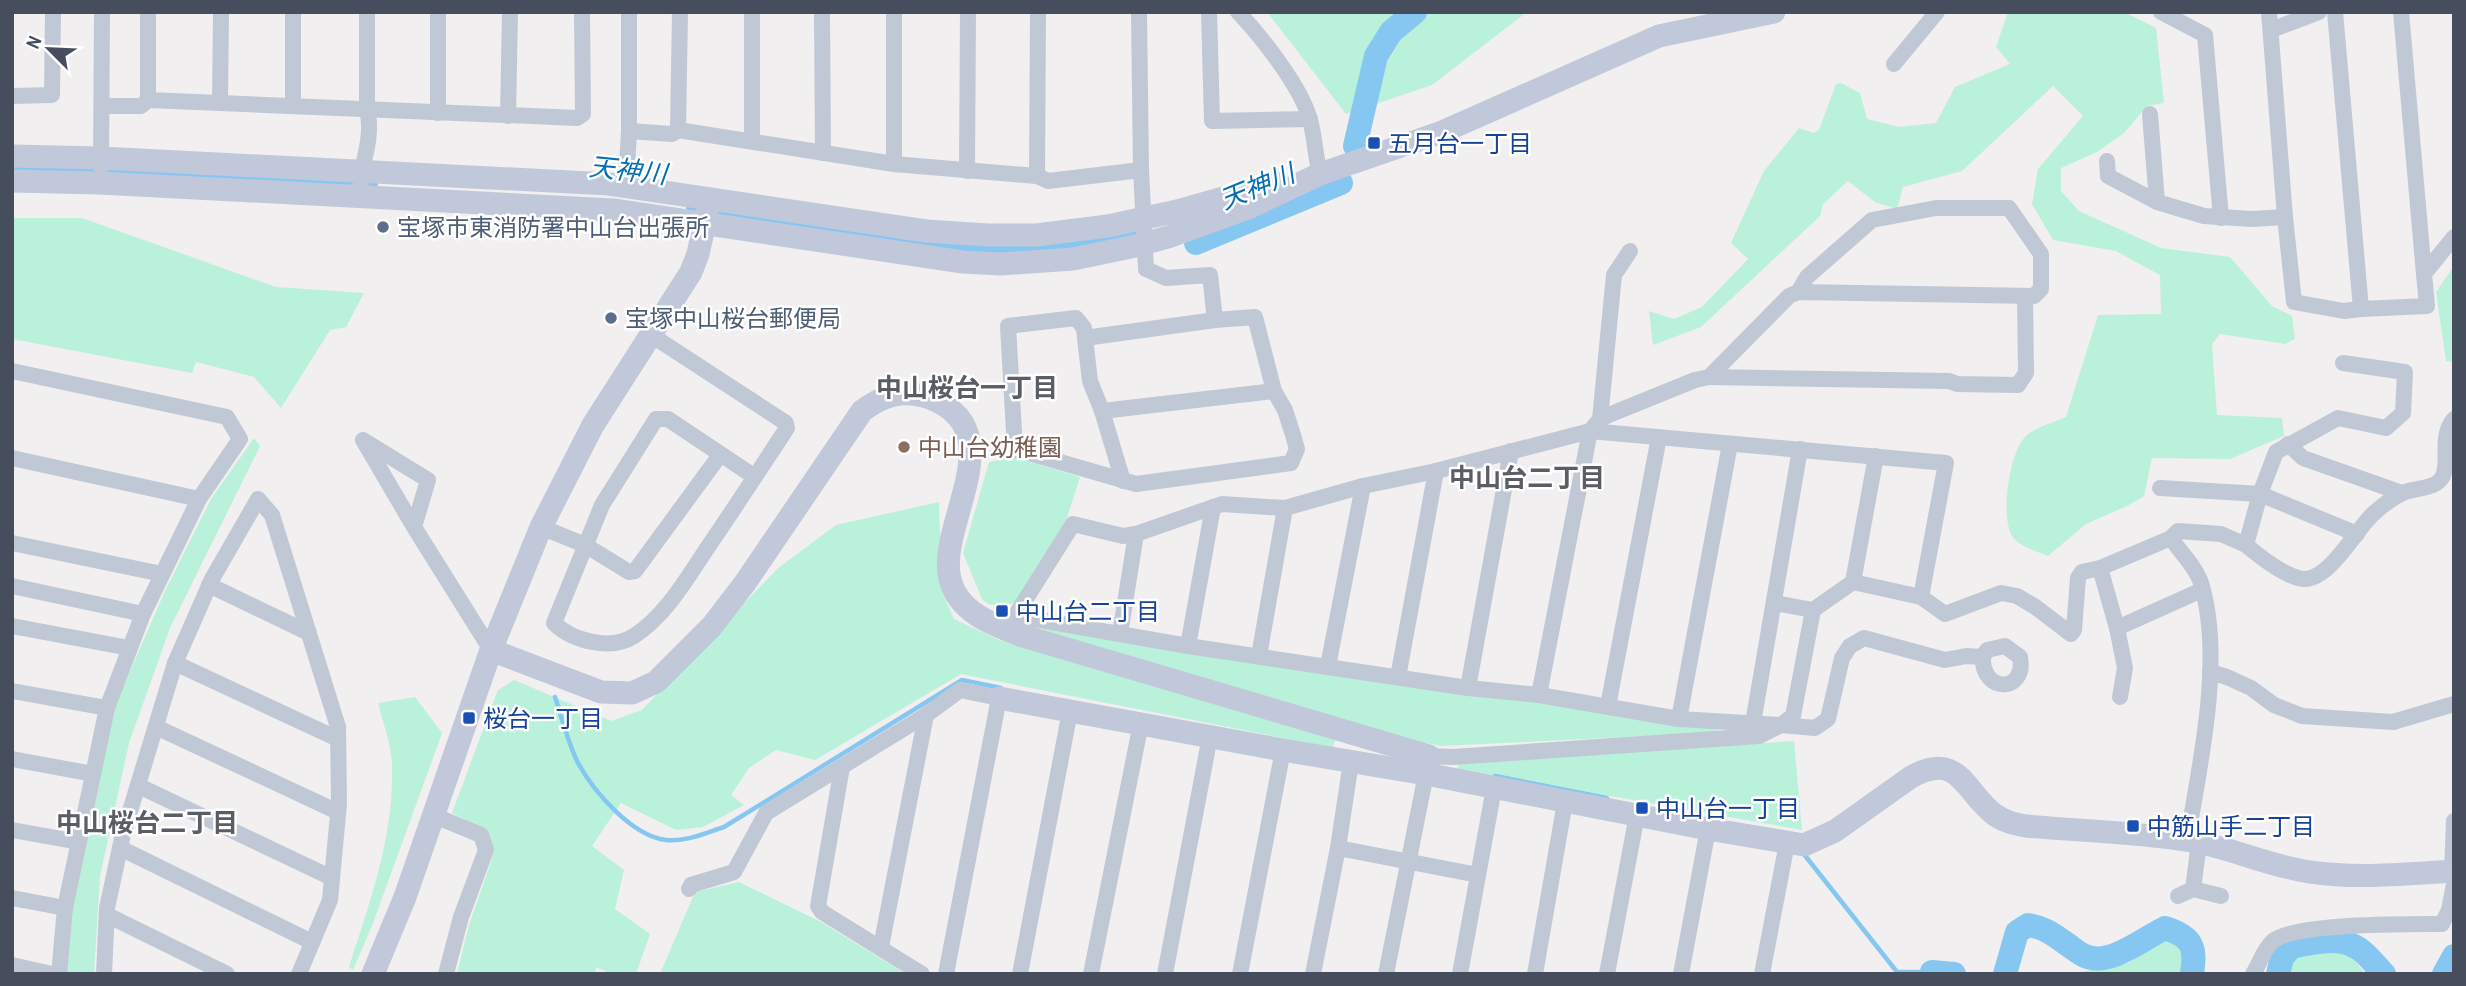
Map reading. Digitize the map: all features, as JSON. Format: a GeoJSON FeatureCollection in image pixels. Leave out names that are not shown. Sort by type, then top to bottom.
{"type":"FeatureCollection","features":[{"type":"Feature","properties":{"kind":"street"},"geometry":{"type":"LineString","coordinates":[[12,96],[52,95],[53,12]]}},
{"type":"Feature","properties":{"kind":"street"},"geometry":{"type":"LineString","coordinates":[[100,183],[102,12]]}},
{"type":"Feature","properties":{"kind":"street"},"geometry":{"type":"LineString","coordinates":[[148,12],[148,100]]}},
{"type":"Feature","properties":{"kind":"street"},"geometry":{"type":"LineString","coordinates":[[220,102],[221,12]]}},
{"type":"Feature","properties":{"kind":"street"},"geometry":{"type":"LineString","coordinates":[[293,12],[293,106]]}},
{"type":"Feature","properties":{"kind":"street"},"geometry":{"type":"LineString","coordinates":[[361,197],[369,119],[367,12]]}},
{"type":"Feature","properties":{"kind":"street"},"geometry":{"type":"LineString","coordinates":[[438,12],[438,113]]}},
{"type":"Feature","properties":{"kind":"street"},"geometry":{"type":"LineString","coordinates":[[508,116],[510,12]]}},
{"type":"Feature","properties":{"kind":"street"},"geometry":{"type":"LineString","coordinates":[[102,106],[141,106],[148,100],[577,118],[583,114],[582,12]]}},
{"type":"Feature","properties":{"kind":"street"},"geometry":{"type":"LineString","coordinates":[[626,186],[629,12]]}},
{"type":"Feature","properties":{"kind":"street"},"geometry":{"type":"LineString","coordinates":[[678,130],[680,12]]}},
{"type":"Feature","properties":{"kind":"street"},"geometry":{"type":"LineString","coordinates":[[752,12],[752,140]]}},
{"type":"Feature","properties":{"kind":"street"},"geometry":{"type":"LineString","coordinates":[[822,12],[823,153]]}},
{"type":"Feature","properties":{"kind":"street"},"geometry":{"type":"LineString","coordinates":[[894,12],[894,164]]}},
{"type":"Feature","properties":{"kind":"street"},"geometry":{"type":"LineString","coordinates":[[967,171],[968,12]]}},
{"type":"Feature","properties":{"kind":"street"},"geometry":{"type":"LineString","coordinates":[[1037,176],[1038,12]]}},
{"type":"Feature","properties":{"kind":"street"},"geometry":{"type":"LineString","coordinates":[[1139,12],[1141,170],[1146,270],[1166,278],[1210,275],[1215,320]]}},
{"type":"Feature","properties":{"kind":"street"},"geometry":{"type":"LineString","coordinates":[[1209,12],[1212,121],[1310,119]]}},
{"type":"Feature","properties":{"kind":"street"},"geometry":{"type":"LineString","coordinates":[[1238,12],[1290,78],[1310,119],[1320,174]]}},
{"type":"Feature","properties":{"kind":"street"},"geometry":{"type":"LineString","coordinates":[[12,181],[361,197],[479,189],[626,186],[707,210],[883,251],[1001,264],[1073,259],[1145,244],[1248,208],[1320,174],[1442,132],[1658,36],[1774,12]]}},
{"type":"Feature","properties":{"kind":"street"},"geometry":{"type":"LineString","coordinates":[[1894,64],[1937,12]]}},
{"type":"Feature","properties":{"kind":"street"},"geometry":{"type":"LineString","coordinates":[[2161,12],[2205,35],[2221,218]]}},
{"type":"Feature","properties":{"kind":"street"},"geometry":{"type":"LineString","coordinates":[[2269,12],[2294,302],[2344,311],[2427,306],[2402,12]]}},
{"type":"Feature","properties":{"kind":"street"},"geometry":{"type":"LineString","coordinates":[[2271,30],[2319,12]]}},
{"type":"Feature","properties":{"kind":"street"},"geometry":{"type":"LineString","coordinates":[[2335,12],[2361,309]]}},
{"type":"Feature","properties":{"kind":"street"},"geometry":{"type":"LineString","coordinates":[[2150,114],[2157,202]]}},
{"type":"Feature","properties":{"kind":"street"},"geometry":{"type":"LineString","coordinates":[[629,131],[672,134],[678,130],[894,164],[1037,176],[1048,181],[1141,170]]}},
{"type":"Feature","properties":{"kind":"street"},"geometry":{"type":"LineString","coordinates":[[12,156],[362,171],[614,210],[707,210],[988,235],[1036,235],[1108,226],[1320,174]]}},
{"type":"Feature","properties":{"kind":"street"},"geometry":{"type":"LineString","coordinates":[[2107,161],[2108,176],[2157,202],[2221,218],[2285,217]]}},
{"type":"Feature","properties":{"kind":"street"},"geometry":{"type":"LineString","coordinates":[[1709,377],[1789,296],[1798,292],[2034,296],[2041,289],[2041,254],[2009,208],[1936,208],[1872,220],[1807,277],[1798,292]]}},
{"type":"Feature","properties":{"kind":"street"},"geometry":{"type":"LineString","coordinates":[[373,974],[435,816],[491,650],[541,527],[593,425],[691,272],[698,254],[707,210]]}},
{"type":"Feature","properties":{"kind":"street"},"geometry":{"type":"LineString","coordinates":[[883,251],[889,225]]}},
{"type":"Feature","properties":{"kind":"street"},"geometry":{"type":"LineString","coordinates":[[2424,275],[2454,237]]}},
{"type":"Feature","properties":{"kind":"street"},"geometry":{"type":"LineString","coordinates":[[1539,695],[1595,425],[1614,275],[1630,251]]}},
{"type":"Feature","properties":{"kind":"street"},"geometry":{"type":"LineString","coordinates":[[1011,623],[1073,524],[1123,536],[1222,504],[1285,508],[1363,486],[1511,452],[1595,425],[1695,380],[1709,377],[1949,381],[1958,384],[2018,385],[2026,373],[2025,296]]}},
{"type":"Feature","properties":{"kind":"street"},"geometry":{"type":"LineString","coordinates":[[1086,338],[1255,317],[1274,391],[1285,410],[1297,449],[1291,463],[1136,484],[1124,481],[1015,449],[1009,326],[1076,318],[1084,328],[1090,381],[1124,481]]}},
{"type":"Feature","properties":{"kind":"street"},"geometry":{"type":"LineString","coordinates":[[651,335],[786,423],[787,428],[755,477],[682,586],[650,622],[624,641],[603,643],[563,631],[554,623],[602,505],[656,419],[668,419],[755,477]]}},
{"type":"Feature","properties":{"kind":"street"},"geometry":{"type":"LineString","coordinates":[[2246,545],[2260,494],[2276,452],[2338,418],[2386,428],[2403,413],[2405,372],[2343,363]]}},
{"type":"Feature","properties":{"kind":"street"},"geometry":{"type":"LineString","coordinates":[[12,372],[227,417],[240,439],[199,499],[143,614],[107,708],[65,908],[59,974]]}},
{"type":"Feature","properties":{"kind":"street"},"geometry":{"type":"LineString","coordinates":[[1102,411],[1274,391]]}},
{"type":"Feature","properties":{"kind":"street"},"geometry":{"type":"LineString","coordinates":[[414,527],[428,480],[363,440],[414,527],[491,650],[601,692],[632,693],[656,682],[712,626],[737,594],[862,411],[876,401],[892,395],[906,393],[924,396],[953,413],[965,429],[970,450],[947,566],[954,593],[975,614],[1011,623],[1494,788],[1804,845],[1823,838],[1923,770],[1941,768],[1959,774],[1993,814],[2008,822],[2026,826],[2193,842],[2311,872],[2367,876],[2453,876]]}},
{"type":"Feature","properties":{"kind":"street"},"geometry":{"type":"LineString","coordinates":[[1853,582],[1921,597],[1945,614],[2001,593],[2017,596],[2071,634],[2074,630],[2078,578],[2082,572],[2100,568],[2171,538],[2178,531],[2221,534],[2246,545],[2274,565],[2303,579],[2314,577],[2327,568],[2373,514],[2402,493],[2438,482],[2443,475],[2446,433],[2454,419]]}},
{"type":"Feature","properties":{"kind":"street"},"geometry":{"type":"LineString","coordinates":[[1595,425],[1659,437],[1946,463],[1921,597]]}},
{"type":"Feature","properties":{"kind":"street"},"geometry":{"type":"LineString","coordinates":[[1608,706],[1659,437]]}},
{"type":"Feature","properties":{"kind":"street"},"geometry":{"type":"LineString","coordinates":[[1679,719],[1730,444]]}},
{"type":"Feature","properties":{"kind":"street"},"geometry":{"type":"LineString","coordinates":[[2288,444],[2303,458],[2402,493]]}},
{"type":"Feature","properties":{"kind":"street"},"geometry":{"type":"LineString","coordinates":[[1754,723],[1800,449]]}},
{"type":"Feature","properties":{"kind":"street"},"geometry":{"type":"LineString","coordinates":[[1468,688],[1511,452]]}},
{"type":"Feature","properties":{"kind":"street"},"geometry":{"type":"LineString","coordinates":[[541,527],[584,545],[629,572],[635,571],[720,454]]}},
{"type":"Feature","properties":{"kind":"street"},"geometry":{"type":"LineString","coordinates":[[689,889],[691,885],[734,872],[766,813],[926,715],[960,690],[1351,762],[1428,765],[1453,757],[1759,736],[1793,716],[1813,610],[1853,582],[1876,456]]}},
{"type":"Feature","properties":{"kind":"street"},"geometry":{"type":"LineString","coordinates":[[12,458],[199,499]]}},
{"type":"Feature","properties":{"kind":"street"},"geometry":{"type":"LineString","coordinates":[[1398,677],[1436,471]]}},
{"type":"Feature","properties":{"kind":"street"},"geometry":{"type":"LineString","coordinates":[[1328,666],[1363,486]]}},
{"type":"Feature","properties":{"kind":"street"},"geometry":{"type":"LineString","coordinates":[[2160,488],[2260,494],[2357,534]]}},
{"type":"Feature","properties":{"kind":"street"},"geometry":{"type":"LineString","coordinates":[[104,974],[107,915],[120,848],[175,663],[209,585],[258,499],[272,514],[338,727],[338,812],[331,900],[299,974]]}},
{"type":"Feature","properties":{"kind":"street"},"geometry":{"type":"LineString","coordinates":[[1188,646],[1213,507]]}},
{"type":"Feature","properties":{"kind":"street"},"geometry":{"type":"LineString","coordinates":[[1259,656],[1285,508]]}},
{"type":"Feature","properties":{"kind":"street"},"geometry":{"type":"LineString","coordinates":[[1120,634],[1136,534]]}},
{"type":"Feature","properties":{"kind":"street"},"geometry":{"type":"LineString","coordinates":[[2171,538],[2198,577],[2212,644],[2193,842],[2185,892],[2221,897]]}},
{"type":"Feature","properties":{"kind":"street"},"geometry":{"type":"LineString","coordinates":[[12,543],[162,574]]}},
{"type":"Feature","properties":{"kind":"street"},"geometry":{"type":"LineString","coordinates":[[2100,568],[2117,628],[2124,668],[2120,697]]}},
{"type":"Feature","properties":{"kind":"street"},"geometry":{"type":"LineString","coordinates":[[209,585],[309,633]]}},
{"type":"Feature","properties":{"kind":"street"},"geometry":{"type":"LineString","coordinates":[[12,586],[143,614]]}},
{"type":"Feature","properties":{"kind":"street"},"geometry":{"type":"LineString","coordinates":[[2117,628],[2202,590]]}},
{"type":"Feature","properties":{"kind":"street"},"geometry":{"type":"LineString","coordinates":[[1774,603],[1813,610]]}},
{"type":"Feature","properties":{"kind":"street"},"geometry":{"type":"LineString","coordinates":[[1011,623],[1120,634],[1468,688],[1539,695],[1679,719],[1815,728],[1828,719],[1842,658],[1850,646],[1864,638],[1945,660],[1966,656],[1983,657]]}},
{"type":"Feature","properties":{"kind":"street"},"geometry":{"type":"LineString","coordinates":[[12,626],[129,648]]}},
{"type":"Feature","properties":{"kind":"street"},"geometry":{"type":"LineString","coordinates":[[175,663],[338,738]]}},
{"type":"Feature","properties":{"kind":"street"},"geometry":{"type":"LineString","coordinates":[[2210,672],[2251,688],[2274,705],[2302,716],[2393,722],[2454,704]]}},
{"type":"Feature","properties":{"kind":"street"},"geometry":{"type":"LineString","coordinates":[[12,691],[107,708]]}},
{"type":"Feature","properties":{"kind":"street"},"geometry":{"type":"LineString","coordinates":[[946,974],[999,698]]}},
{"type":"Feature","properties":{"kind":"street"},"geometry":{"type":"LineString","coordinates":[[1020,974],[1070,711]]}},
{"type":"Feature","properties":{"kind":"street"},"geometry":{"type":"LineString","coordinates":[[881,947],[926,715]]}},
{"type":"Feature","properties":{"kind":"street"},"geometry":{"type":"LineString","coordinates":[[1091,974],[1141,723]]}},
{"type":"Feature","properties":{"kind":"street"},"geometry":{"type":"LineString","coordinates":[[156,727],[338,812]]}},
{"type":"Feature","properties":{"kind":"street"},"geometry":{"type":"LineString","coordinates":[[1165,974],[1210,736]]}},
{"type":"Feature","properties":{"kind":"street"},"geometry":{"type":"LineString","coordinates":[[1240,974],[1283,750]]}},
{"type":"Feature","properties":{"kind":"street"},"geometry":{"type":"LineString","coordinates":[[12,759],[93,774]]}},
{"type":"Feature","properties":{"kind":"street"},"geometry":{"type":"LineString","coordinates":[[1313,974],[1338,848],[1351,762]]}},
{"type":"Feature","properties":{"kind":"street"},"geometry":{"type":"LineString","coordinates":[[1386,974],[1428,765]]}},
{"type":"Feature","properties":{"kind":"street"},"geometry":{"type":"LineString","coordinates":[[842,767],[818,906],[822,912],[922,974]]}},
{"type":"Feature","properties":{"kind":"street"},"geometry":{"type":"LineString","coordinates":[[139,786],[332,878]]}},
{"type":"Feature","properties":{"kind":"street"},"geometry":{"type":"LineString","coordinates":[[1460,974],[1494,788]]}},
{"type":"Feature","properties":{"kind":"street"},"geometry":{"type":"LineString","coordinates":[[1535,974],[1565,802]]}},
{"type":"Feature","properties":{"kind":"street"},"geometry":{"type":"LineString","coordinates":[[1607,974],[1637,815]]}},
{"type":"Feature","properties":{"kind":"street"},"geometry":{"type":"LineString","coordinates":[[435,816],[481,835],[486,850],[461,917],[446,974]]}},
{"type":"Feature","properties":{"kind":"street"},"geometry":{"type":"LineString","coordinates":[[2253,974],[2264,951],[2274,940],[2292,932],[2378,925],[2442,924],[2449,910],[2453,876],[2454,821]]}},
{"type":"Feature","properties":{"kind":"street"},"geometry":{"type":"LineString","coordinates":[[1681,974],[1708,829]]}},
{"type":"Feature","properties":{"kind":"street"},"geometry":{"type":"LineString","coordinates":[[12,830],[79,842]]}},
{"type":"Feature","properties":{"kind":"street"},"geometry":{"type":"LineString","coordinates":[[1762,974],[1787,843]]}},
{"type":"Feature","properties":{"kind":"street"},"geometry":{"type":"LineString","coordinates":[[120,848],[312,942]]}},
{"type":"Feature","properties":{"kind":"street"},"geometry":{"type":"LineString","coordinates":[[1338,848],[1479,875]]}},
{"type":"Feature","properties":{"kind":"street"},"geometry":{"type":"LineString","coordinates":[[12,898],[65,908]]}},
{"type":"Feature","properties":{"kind":"street"},"geometry":{"type":"LineString","coordinates":[[107,915],[227,974]]}},
{"type":"Feature","properties":{"kind":"street"},"geometry":{"type":"LineString","coordinates":[[12,965],[51,974]]}},
{"type":"Feature","properties":{"kind":"green space"},"geometry":{"type":"Polygon","coordinates":[[[1267,12],[1527,12],[1432,85],[1346,114],[1267,12]]]}},
{"type":"Feature","properties":{"kind":"green space"},"geometry":{"type":"Polygon","coordinates":[[[2008,12],[2124,12],[2156,28],[2164,103],[2147,106],[2124,133],[2097,152],[2061,168],[2061,191],[2079,211],[2161,248],[2230,257],[2272,306],[2292,316],[2295,339],[2285,344],[2220,334],[2212,344],[2217,415],[2282,418],[2284,436],[2230,459],[2152,458],[2144,496],[2086,524],[2048,556],[2017,542],[2008,524],[2008,483],[2021,443],[2035,430],[2066,417],[2098,315],[2161,314],[2160,275],[2116,251],[2053,240],[2032,204],[2038,169],[2083,116],[2053,86],[1962,171],[1903,187],[1897,209],[1875,202],[1848,181],[1823,204],[1820,216],[1701,327],[1653,345],[1649,311],[1674,319],[1702,307],[1748,259],[1731,243],[1764,171],[1799,128],[1814,133],[1819,130],[1836,84],[1841,83],[1860,93],[1867,119],[1899,127],[1936,123],[1955,87],[2010,64],[1996,47],[2008,12]]]}},
{"type":"Feature","properties":{"kind":"green space"},"geometry":{"type":"Polygon","coordinates":[[[12,218],[82,218],[276,287],[364,293],[346,327],[330,330],[281,408],[254,377],[196,362],[192,373],[12,339],[12,218]]]}},
{"type":"Feature","properties":{"kind":"green space"},"geometry":{"type":"Polygon","coordinates":[[[2454,266],[2454,362],[2446,361],[2436,292],[2454,266]]]}},
{"type":"Feature","properties":{"kind":"green space"},"geometry":{"type":"Polygon","coordinates":[[[254,438],[260,446],[170,628],[129,743],[100,876],[94,974],[66,974],[75,883],[114,708],[165,591],[211,499],[254,438]]]}},
{"type":"Feature","properties":{"kind":"green space"},"geometry":{"type":"Polygon","coordinates":[[[1014,457],[1080,477],[1065,524],[1019,602],[995,606],[982,599],[963,553],[989,462],[1014,457]]]}},
{"type":"Feature","properties":{"kind":"green space"},"geometry":{"type":"Polygon","coordinates":[[[939,502],[942,592],[954,619],[999,640],[1335,740],[1333,748],[961,674],[815,760],[776,750],[749,768],[731,795],[744,805],[703,827],[676,830],[621,803],[592,846],[624,870],[615,909],[650,934],[636,974],[610,974],[597,967],[593,974],[457,974],[469,925],[494,853],[485,829],[452,813],[498,690],[514,680],[611,721],[642,710],[777,569],[836,525],[939,502]]]}},
{"type":"Feature","properties":{"kind":"green space"},"geometry":{"type":"Polygon","coordinates":[[[1026,626],[1722,728],[1711,733],[1441,746],[1401,738],[1026,626]]]}},
{"type":"Feature","properties":{"kind":"green space"},"geometry":{"type":"Polygon","coordinates":[[[415,697],[442,733],[373,923],[353,970],[349,967],[379,868],[392,792],[391,751],[378,703],[415,697]]]}},
{"type":"Feature","properties":{"kind":"green space"},"geometry":{"type":"Polygon","coordinates":[[[1794,741],[1802,830],[1457,769],[1459,764],[1794,741]]]}},
{"type":"Feature","properties":{"kind":"green space"},"geometry":{"type":"Polygon","coordinates":[[[739,882],[821,922],[906,974],[660,974],[695,892],[739,882]]]}},
{"type":"Feature","properties":{"kind":"green space"},"geometry":{"type":"Polygon","coordinates":[[[2170,937],[2183,947],[2184,974],[2069,974],[2129,963],[2157,941],[2170,937]]]}},
{"type":"Feature","properties":{"kind":"green space"},"geometry":{"type":"Polygon","coordinates":[[[2335,949],[2349,953],[2365,974],[2285,974],[2288,966],[2298,957],[2335,949]]]}},
{"type":"Feature","properties":{"kind":"waterway","name":"天神川"},"geometry":{"type":"LineString","coordinates":[[1355,146],[1376,56],[1391,32],[1415,12]]}},
{"type":"Feature","properties":{"kind":"waterway","name":"天神川"},"geometry":{"type":"LineString","coordinates":[[12,170],[89,170]]}},
{"type":"Feature","properties":{"kind":"waterway","name":"天神川"},"geometry":{"type":"LineString","coordinates":[[115,172],[366,183]]}},
{"type":"Feature","properties":{"kind":"waterway","name":"天神川"},"geometry":{"type":"LineString","coordinates":[[1196,243],[1341,183]]}},
{"type":"Feature","properties":{"kind":"waterway","name":"天神川"},"geometry":{"type":"LineString","coordinates":[[698,209],[914,243],[958,247],[1041,248],[1132,235]]}},
{"type":"Feature","properties":{"kind":"waterway"},"geometry":{"type":"LineString","coordinates":[[555,697],[578,763],[604,799],[627,822],[653,837],[681,840],[724,827],[962,680],[1001,688]]}},
{"type":"Feature","properties":{"kind":"waterway"},"geometry":{"type":"LineString","coordinates":[[1495,776],[1607,798]]}},
{"type":"Feature","properties":{"kind":"waterway"},"geometry":{"type":"LineString","coordinates":[[1803,853],[1897,972],[1932,972]]}},
{"type":"Feature","properties":{"kind":"waterway"},"geometry":{"type":"LineString","coordinates":[[2005,974],[2017,932],[2028,925],[2046,930],[2081,954],[2095,958],[2116,955],[2165,928],[2182,935],[2190,944],[2193,950],[2192,974]]}},
{"type":"Feature","properties":{"kind":"waterway"},"geometry":{"type":"LineString","coordinates":[[2278,974],[2282,958],[2291,947],[2332,941],[2360,949],[2384,974]]}},
{"type":"Feature","properties":{"kind":"waterway"},"geometry":{"type":"LineString","coordinates":[[2444,974],[2454,956]]}},
{"type":"Feature","properties":{"kind":"waterway"},"geometry":{"type":"LineString","coordinates":[[1932,972],[1954,974]]}},
{"type":"Feature","properties":{"kind":"place","name":"五月台一丁目"},"geometry":{"type":"Point","coordinates":[1374,143]}},
{"type":"Feature","properties":{"kind":"place","name":"宝塚市東消防署中山台出張所"},"geometry":{"type":"Point","coordinates":[383,227]}},
{"type":"Feature","properties":{"kind":"place","name":"宝塚中山桜台郵便局"},"geometry":{"type":"Point","coordinates":[611,318]}},
{"type":"Feature","properties":{"kind":"place","name":"中山台幼稚園"},"geometry":{"type":"Point","coordinates":[904,447]}},
{"type":"Feature","properties":{"kind":"place","name":"中山台二丁目"},"geometry":{"type":"Point","coordinates":[1002,611]}},
{"type":"Feature","properties":{"kind":"place","name":"桜台一丁目"},"geometry":{"type":"Point","coordinates":[469,718]}},
{"type":"Feature","properties":{"kind":"place","name":"中山台一丁目"},"geometry":{"type":"Point","coordinates":[1642,808]}},
{"type":"Feature","properties":{"kind":"place","name":"中筋山手二丁目"},"geometry":{"type":"Point","coordinates":[2133,826]}},
{"type":"Feature","properties":{"kind":"district","name":"中山桜台一丁目"},"geometry":{"type":"Point","coordinates":[967,387]}},
{"type":"Feature","properties":{"kind":"district","name":"中山台二丁目"},"geometry":{"type":"Point","coordinates":[1527,477]}},
{"type":"Feature","properties":{"kind":"district","name":"中山桜台二丁目"},"geometry":{"type":"Point","coordinates":[147,822]}}]}
